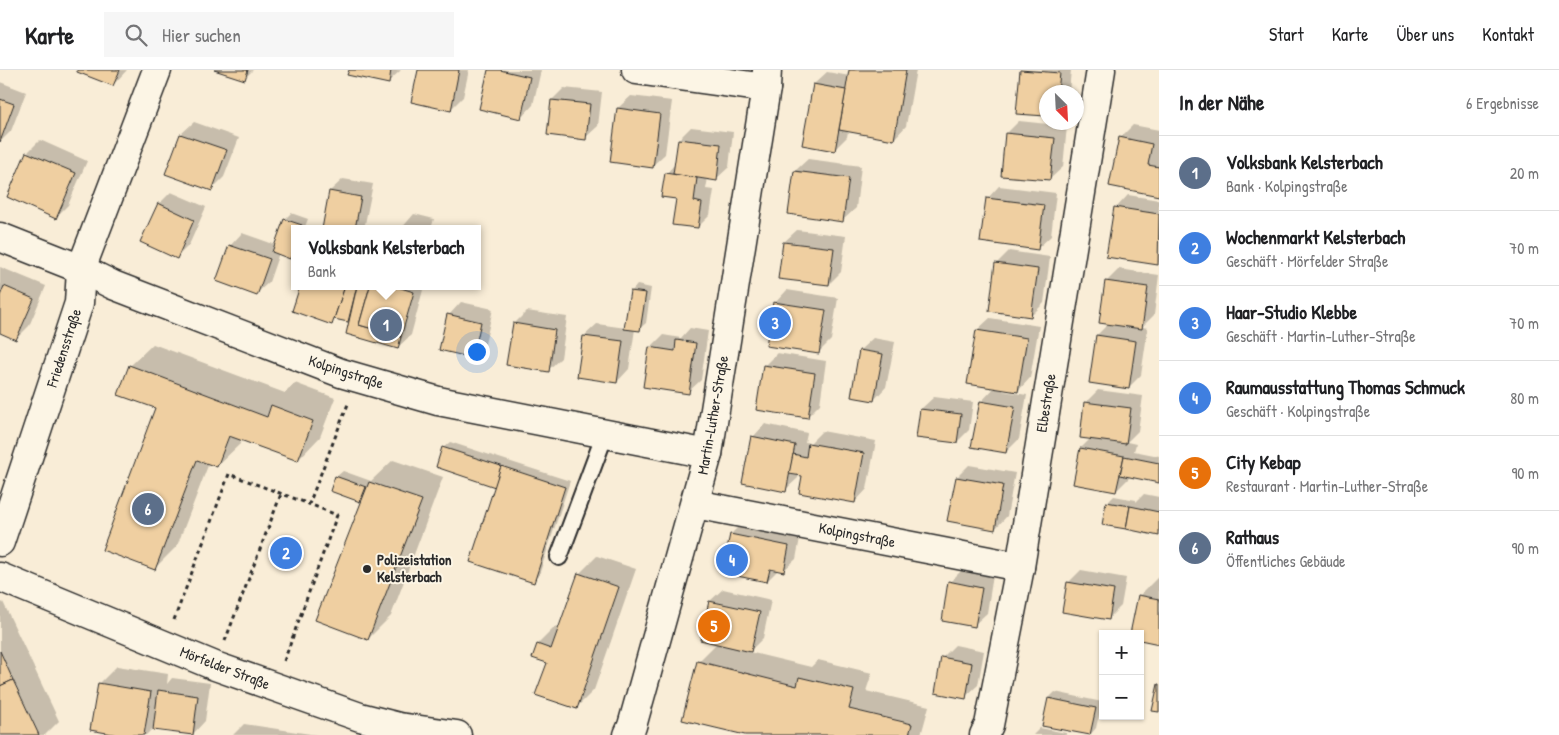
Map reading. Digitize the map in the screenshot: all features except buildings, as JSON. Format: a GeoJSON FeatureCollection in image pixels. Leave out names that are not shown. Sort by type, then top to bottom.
{"type":"FeatureCollection","features":[{"type":"Feature","properties":{"kind":"street","name":"Friedensstraße"},"geometry":{"type":"LineString","coordinates":[[0,542],[79,303],[81,269],[157,70]]}},
{"type":"Feature","properties":{"kind":"street"},"geometry":{"type":"LineString","coordinates":[[636,70],[767,79]]}},
{"type":"Feature","properties":{"kind":"street","name":"Elbestraße"},"geometry":{"type":"LineString","coordinates":[[984,735],[989,725],[1020,567],[1101,70]]}},
{"type":"Feature","properties":{"kind":"street","name":"Martin-Luther-Straße"},"geometry":{"type":"LineString","coordinates":[[628,735],[708,454],[767,79]]}},
{"type":"Feature","properties":{"kind":"street","name":"Kolpingstraße"},"geometry":{"type":"LineString","coordinates":[[0,237],[81,269],[112,285],[341,373],[438,401],[708,454]]}},
{"type":"Feature","properties":{"kind":"street","name":"Kolpingstraße"},"geometry":{"type":"LineString","coordinates":[[695,504],[1020,567]]}},
{"type":"Feature","properties":{"kind":"street","name":"Mörfelder Straße"},"geometry":{"type":"LineString","coordinates":[[0,577],[215,666],[360,718],[398,731],[457,735]]}},
{"type":"Feature","properties":{"kind":"lane"},"geometry":{"type":"LineString","coordinates":[[559,557],[605,434]]}},
{"type":"Feature","properties":{"kind":"path"},"geometry":{"type":"LineString","coordinates":[[309,504],[358,378]]}},
{"type":"Feature","properties":{"kind":"path"},"geometry":{"type":"LineString","coordinates":[[165,645],[229,474],[309,504],[337,515],[274,686]]}},
{"type":"Feature","properties":{"kind":"path"},"geometry":{"type":"LineString","coordinates":[[215,666],[280,494]]}},
{"type":"Feature","properties":{"kind":"place","name":"Haar-Studio Klebbe"},"geometry":{"type":"Point","coordinates":[775,323]}},
{"type":"Feature","properties":{"kind":"place","name":"Volksbank Kelsterbach"},"geometry":{"type":"Point","coordinates":[386,325]}},
{"type":"Feature","properties":{"kind":"place","name":"Rathaus"},"geometry":{"type":"Point","coordinates":[148,509]}},
{"type":"Feature","properties":{"kind":"place","name":"Wochenmarkt Kelsterbach"},"geometry":{"type":"Point","coordinates":[286,553]}},
{"type":"Feature","properties":{"kind":"place","name":"Raumausstattung Thomas Schmuck"},"geometry":{"type":"Point","coordinates":[732,560]}},
{"type":"Feature","properties":{"kind":"place","name":"Polizeistation Kelsterbach"},"geometry":{"type":"Point","coordinates":[367,569]}},
{"type":"Feature","properties":{"kind":"place","name":"City Kebap"},"geometry":{"type":"Point","coordinates":[714,626]}}]}
